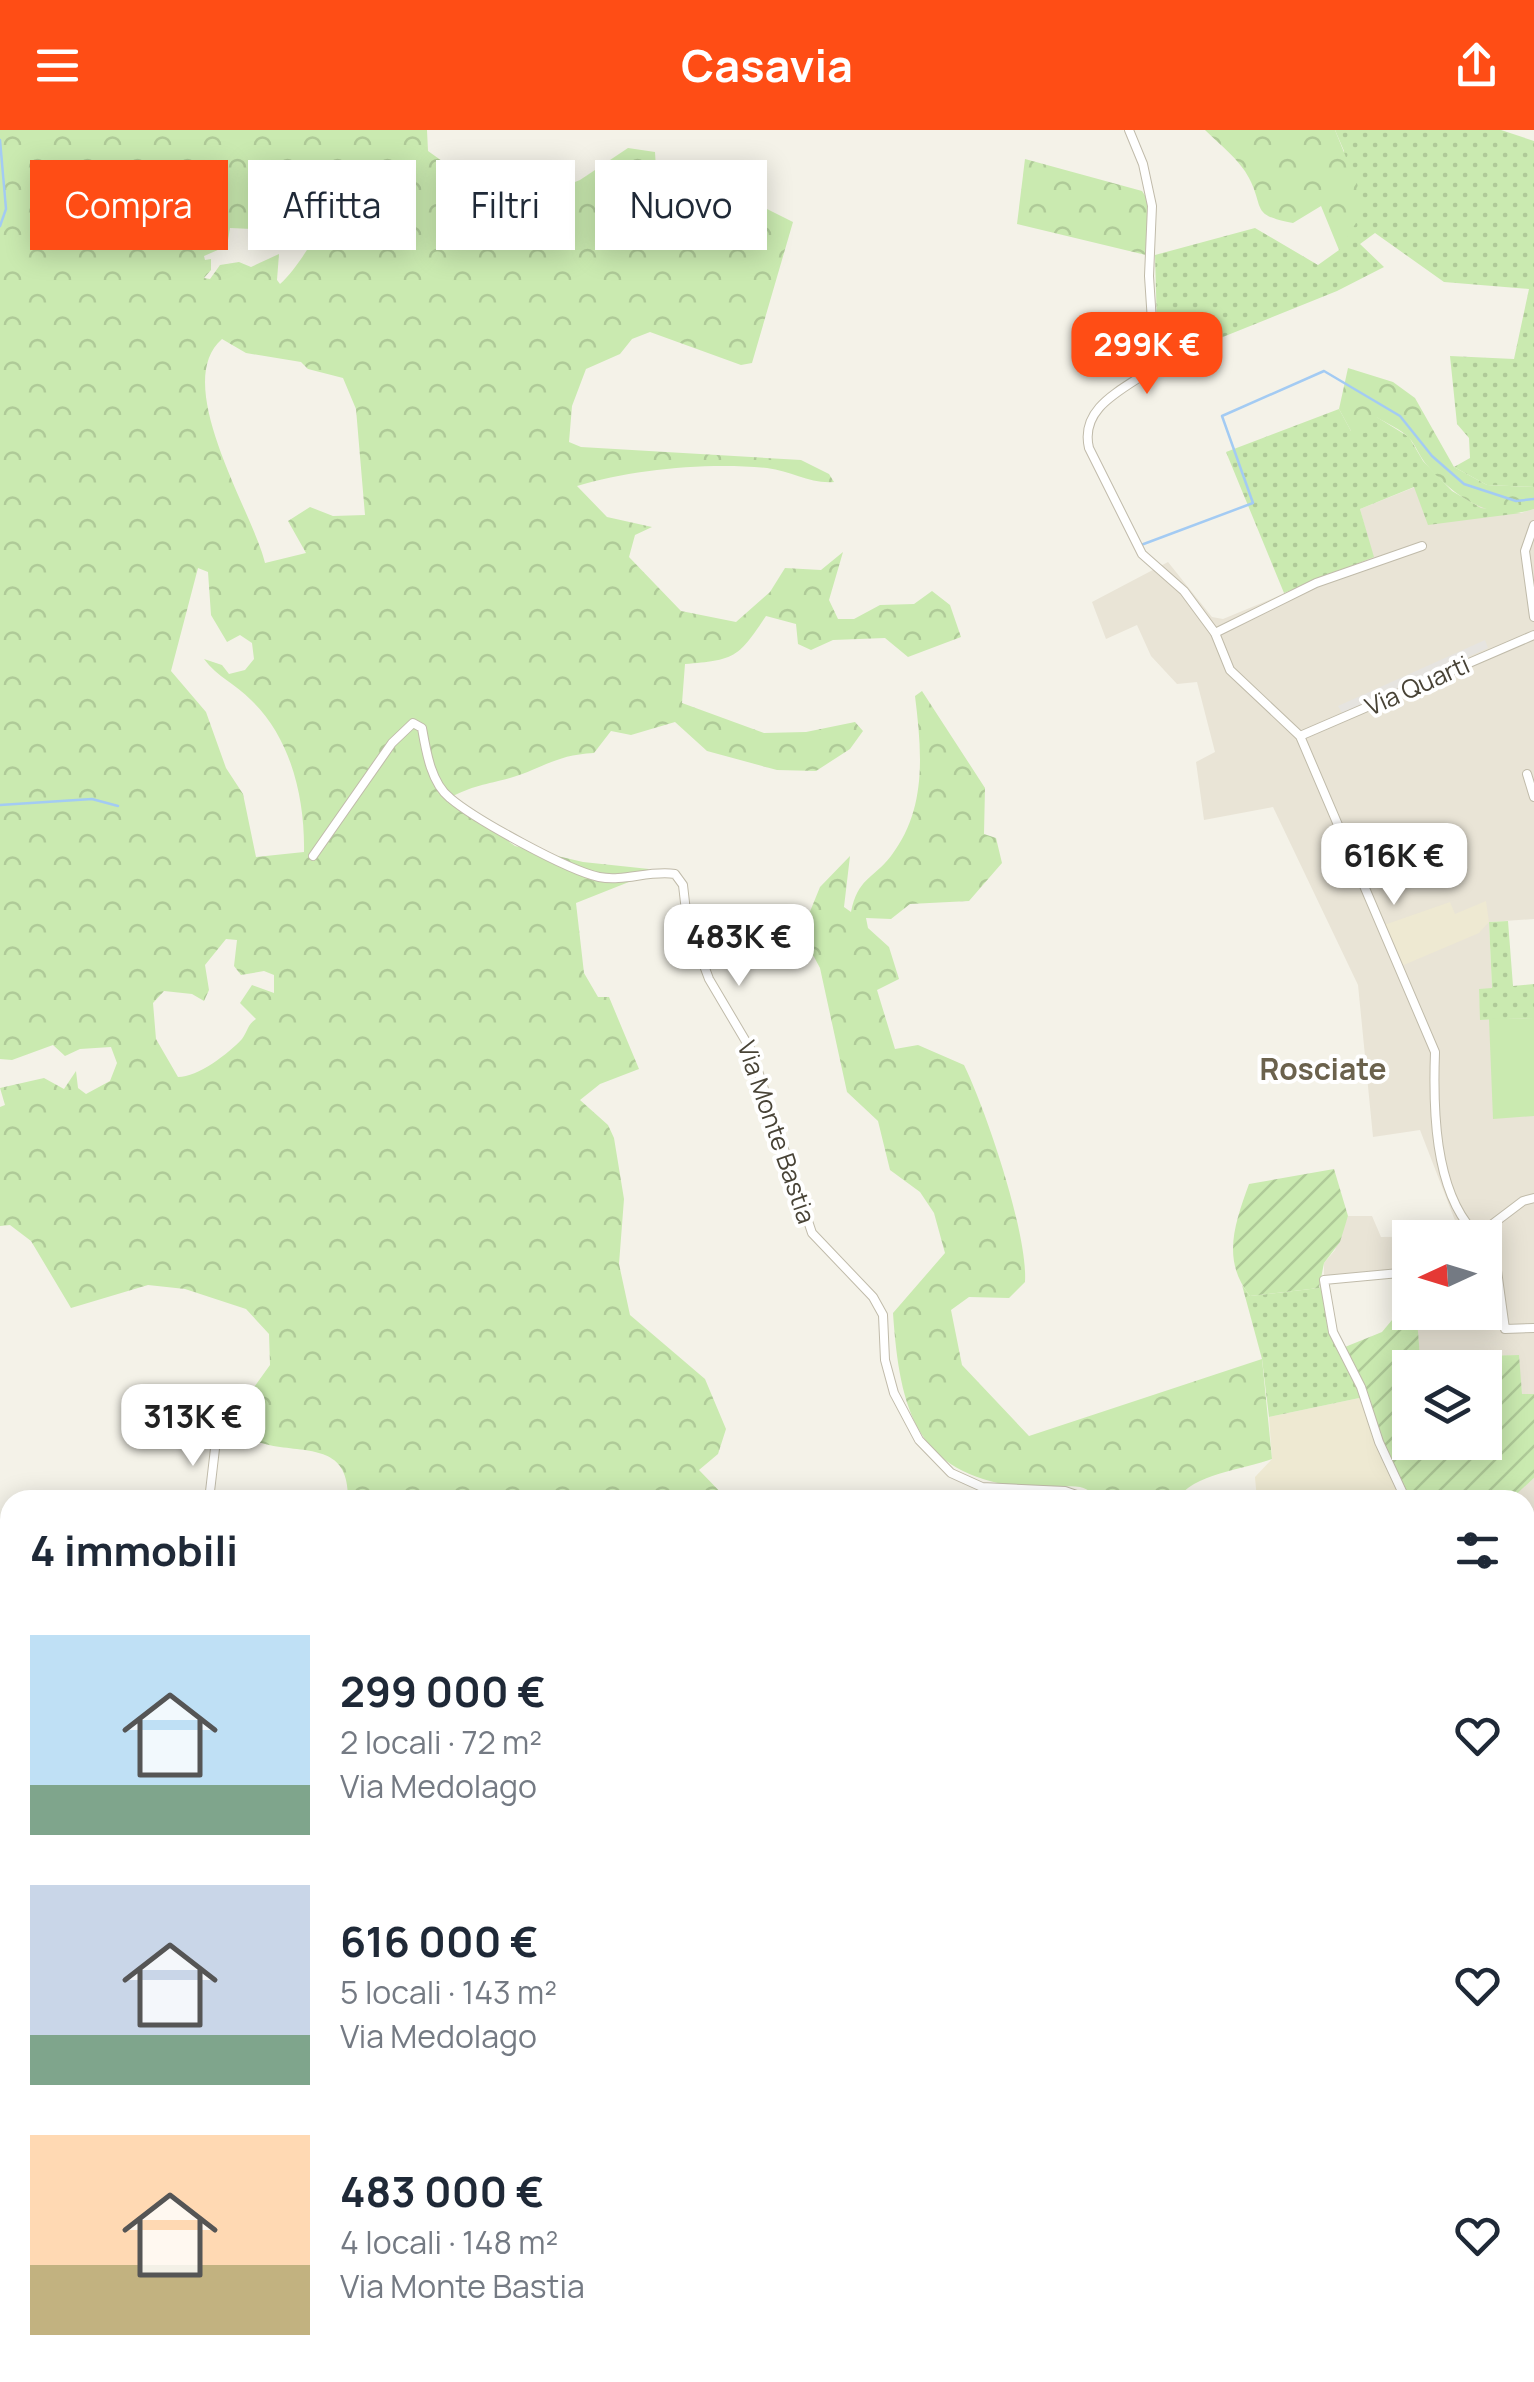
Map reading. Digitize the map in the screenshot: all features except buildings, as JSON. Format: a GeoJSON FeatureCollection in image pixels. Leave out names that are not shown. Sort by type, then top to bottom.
{"type":"FeatureCollection","features":[{"type":"Feature","properties":{"kind":"street"},"geometry":{"type":"LineString","coordinates":[[1129,130],[1143,164],[1152,206],[1149,276],[1155,367],[1093,410],[1084,428],[1108,490],[1142,554],[1184,592],[1215,634],[1230,670],[1300,736],[1435,1052],[1433,1103],[1447,1176],[1463,1220]]}},
{"type":"Feature","properties":{"kind":"street"},"geometry":{"type":"LineString","coordinates":[[1534,525],[1525,552],[1534,617]]}},
{"type":"Feature","properties":{"kind":"street"},"geometry":{"type":"LineString","coordinates":[[1215,634],[1316,583],[1422,546]]}},
{"type":"Feature","properties":{"kind":"street","name":"Via Quarti"},"geometry":{"type":"LineString","coordinates":[[1300,736],[1534,635]]}},
{"type":"Feature","properties":{"kind":"street","name":"Via Monte Bastia"},"geometry":{"type":"LineString","coordinates":[[313,856],[392,743],[412,724],[422,728],[435,777],[448,798],[532,848],[599,877],[656,871],[675,874],[683,885],[687,920],[710,979],[750,1050],[812,1233],[874,1297],[883,1315],[885,1360],[894,1393],[919,1440],[951,1473],[982,1487],[1044,1490]]}},
{"type":"Feature","properties":{"kind":"street"},"geometry":{"type":"LineString","coordinates":[[1527,774],[1534,797]]}},
{"type":"Feature","properties":{"kind":"street"},"geometry":{"type":"LineString","coordinates":[[1500,1220],[1534,1198]]}},
{"type":"Feature","properties":{"kind":"street"},"geometry":{"type":"LineString","coordinates":[[1392,1274],[1324,1280],[1332,1332],[1361,1387],[1378,1442],[1401,1490]]}},
{"type":"Feature","properties":{"kind":"street"},"geometry":{"type":"LineString","coordinates":[[1502,1307],[1505,1329],[1534,1328]]}},
{"type":"Feature","properties":{"kind":"street"},"geometry":{"type":"LineString","coordinates":[[210,1490],[216,1440]]}},
{"type":"Feature","properties":{"kind":"shaded area"},"geometry":{"type":"Polygon","coordinates":[[[1415,487],[1521,513],[1534,509],[1534,919],[1489,922],[1492,989],[1479,990],[1481,1020],[1534,1018],[1534,1394],[1522,1395],[1518,1355],[1502,1355],[1502,1350],[1419,1350],[1418,1330],[1502,1330],[1502,1220],[1455,1220],[1420,1130],[1373,1137],[1358,985],[1273,807],[1204,820],[1196,762],[1215,752],[1197,682],[1177,684],[1151,656],[1137,625],[1106,639],[1092,602],[1168,562],[1212,617],[1223,619],[1373,557],[1360,509],[1415,487]]]}},
{"type":"Feature","properties":{"kind":"shaded area"},"geometry":{"type":"Polygon","coordinates":[[[1485,640],[1488,648],[1342,713],[1338,706],[1485,640]]]}},
{"type":"Feature","properties":{"kind":"shaded area"},"geometry":{"type":"Polygon","coordinates":[[[1486,901],[1489,922],[1479,933],[1399,967],[1381,926],[1450,902],[1455,914],[1486,901]]]}},
{"type":"Feature","properties":{"kind":"shaded area"},"geometry":{"type":"Polygon","coordinates":[[[1348,1216],[1372,1216],[1381,1237],[1392,1237],[1392,1274],[1324,1280],[1324,1263],[1335,1250],[1348,1216]]]}},
{"type":"Feature","properties":{"kind":"shaded area"},"geometry":{"type":"Polygon","coordinates":[[[1364,1397],[1380,1455],[1398,1490],[1256,1490],[1255,1477],[1272,1459],[1269,1417],[1364,1397]]]}},
{"type":"Feature","properties":{"kind":"shaded area"},"geometry":{"type":"Polygon","coordinates":[[[1534,1478],[1534,1490],[1520,1490],[1534,1478]]]}},
{"type":"Feature","properties":{"kind":"green space"},"geometry":{"type":"Polygon","coordinates":[[[0,130],[427,130],[428,151],[441,160],[436,160],[436,250],[575,250],[575,182],[595,170],[595,250],[767,250],[767,209],[793,222],[752,363],[741,365],[650,332],[632,339],[620,354],[586,369],[572,406],[569,442],[581,447],[801,460],[829,474],[834,482],[767,468],[721,466],[646,471],[577,486],[607,517],[652,527],[635,535],[629,557],[681,611],[736,622],[770,592],[785,568],[821,570],[843,552],[829,600],[838,619],[854,619],[880,605],[914,604],[932,591],[950,605],[961,637],[908,657],[885,638],[833,640],[811,650],[798,644],[796,624],[766,616],[749,641],[734,654],[715,661],[685,664],[682,703],[764,733],[806,732],[855,722],[863,731],[850,749],[816,771],[777,770],[707,751],[675,722],[631,735],[611,731],[594,753],[559,759],[449,798],[515,846],[583,862],[649,869],[644,876],[576,903],[584,973],[598,997],[609,997],[639,1069],[600,1084],[580,1100],[608,1125],[614,1138],[624,1199],[619,1264],[630,1315],[705,1379],[726,1429],[718,1454],[699,1470],[718,1490],[347,1490],[343,1471],[329,1457],[233,1438],[231,1419],[270,1365],[269,1334],[246,1309],[185,1289],[148,1285],[71,1308],[31,1241],[10,1225],[0,1226],[0,1107],[5,1105],[0,1088],[44,1078],[64,1089],[76,1071],[78,1088],[86,1094],[110,1081],[117,1063],[111,1047],[80,1049],[65,1056],[53,1045],[12,1060],[0,1059],[0,130]],[[222,339],[208,359],[205,386],[220,449],[265,563],[306,553],[288,521],[310,507],[333,516],[365,515],[356,409],[343,378],[308,369],[301,362],[246,353],[222,339]],[[198,568],[171,671],[206,712],[226,768],[243,794],[256,857],[304,852],[302,811],[286,751],[265,715],[204,659],[222,665],[229,674],[245,670],[254,659],[252,643],[240,635],[227,642],[211,615],[208,572],[198,568]],[[226,939],[205,965],[209,990],[204,1001],[192,994],[164,991],[153,1003],[156,1039],[178,1077],[203,1069],[242,1039],[256,1019],[240,1003],[252,985],[274,993],[274,975],[264,971],[241,975],[234,966],[237,940],[226,939]]]}},
{"type":"Feature","properties":{"kind":"green space"},"geometry":{"type":"Polygon","coordinates":[[[1205,130],[1335,130],[1366,207],[1339,250],[1321,206],[1293,223],[1264,213],[1245,171],[1205,130]]]}},
{"type":"Feature","properties":{"kind":"green space"},"geometry":{"type":"Polygon","coordinates":[[[1335,130],[1501,130],[1534,141],[1534,487],[1487,485],[1454,467],[1470,458],[1469,438],[1457,424],[1450,356],[1514,359],[1529,289],[1444,282],[1375,233],[1360,244],[1384,267],[1337,291],[1158,363],[1155,255],[1255,228],[1318,265],[1339,250],[1344,151],[1335,130]]]}},
{"type":"Feature","properties":{"kind":"green space"},"geometry":{"type":"Polygon","coordinates":[[[628,148],[655,152],[655,160],[610,160],[628,148]]]}},
{"type":"Feature","properties":{"kind":"green space"},"geometry":{"type":"Polygon","coordinates":[[[1025,159],[1142,191],[1152,206],[1150,256],[1017,224],[1025,159]]]}},
{"type":"Feature","properties":{"kind":"green space"},"geometry":{"type":"Polygon","coordinates":[[[1348,368],[1393,382],[1415,398],[1454,467],[1487,485],[1534,487],[1534,509],[1503,513],[1474,504],[1436,475],[1406,435],[1376,417],[1365,433],[1351,431],[1339,409],[1348,368]]]}},
{"type":"Feature","properties":{"kind":"green space"},"geometry":{"type":"Polygon","coordinates":[[[1339,409],[1351,431],[1375,416],[1409,437],[1423,461],[1452,491],[1481,508],[1521,513],[1428,525],[1414,487],[1360,509],[1374,557],[1284,593],[1226,452],[1339,409]]]}},
{"type":"Feature","properties":{"kind":"green space"},"geometry":{"type":"Polygon","coordinates":[[[922,691],[985,788],[984,834],[996,838],[1002,863],[969,901],[910,904],[891,919],[866,918],[868,928],[889,947],[899,979],[877,990],[895,1049],[918,1045],[964,1065],[994,1141],[1020,1234],[1025,1282],[1009,1298],[969,1297],[951,1310],[962,1365],[1029,1436],[1262,1359],[1272,1459],[1206,1478],[1185,1490],[1039,1488],[995,1482],[964,1471],[940,1456],[910,1412],[896,1350],[893,1313],[945,1253],[934,1213],[920,1192],[890,1170],[878,1121],[847,1092],[820,968],[806,942],[809,914],[820,887],[850,856],[844,907],[851,912],[862,886],[903,838],[919,780],[915,696],[922,691]]]}},
{"type":"Feature","properties":{"kind":"green space"},"geometry":{"type":"Polygon","coordinates":[[[1508,921],[1513,986],[1534,984],[1534,1018],[1480,1020],[1479,989],[1492,988],[1489,922],[1508,921]]]}},
{"type":"Feature","properties":{"kind":"green space"},"geometry":{"type":"Polygon","coordinates":[[[1534,1018],[1534,1116],[1493,1119],[1489,1019],[1534,1018]]]}},
{"type":"Feature","properties":{"kind":"green space"},"geometry":{"type":"Polygon","coordinates":[[[1334,1169],[1348,1216],[1340,1242],[1324,1263],[1319,1288],[1250,1296],[1233,1255],[1239,1213],[1249,1184],[1334,1169]]]}},
{"type":"Feature","properties":{"kind":"green space"},"geometry":{"type":"Polygon","coordinates":[[[1324,1280],[1333,1332],[1364,1397],[1269,1417],[1262,1359],[1242,1285],[1250,1296],[1319,1288],[1324,1280]]]}},
{"type":"Feature","properties":{"kind":"green space"},"geometry":{"type":"Polygon","coordinates":[[[1392,1320],[1392,1330],[1418,1330],[1419,1350],[1392,1350],[1392,1460],[1502,1460],[1502,1355],[1519,1355],[1522,1394],[1534,1394],[1534,1478],[1521,1490],[1404,1490],[1383,1447],[1345,1347],[1382,1332],[1392,1320]]]}},
{"type":"Feature","properties":{"kind":"waterway"},"geometry":{"type":"LineString","coordinates":[[0,140],[6,209],[0,226]]}},
{"type":"Feature","properties":{"kind":"waterway"},"geometry":{"type":"LineString","coordinates":[[1141,545],[1253,503],[1222,416],[1324,371],[1400,416],[1432,456],[1464,484],[1516,501],[1534,499]]}},
{"type":"Feature","properties":{"kind":"waterway"},"geometry":{"type":"LineString","coordinates":[[0,805],[92,799],[118,806]]}},
{"type":"Feature","properties":{"kind":"district","name":"Rosciate"},"geometry":{"type":"Point","coordinates":[1323,1068]}}]}
